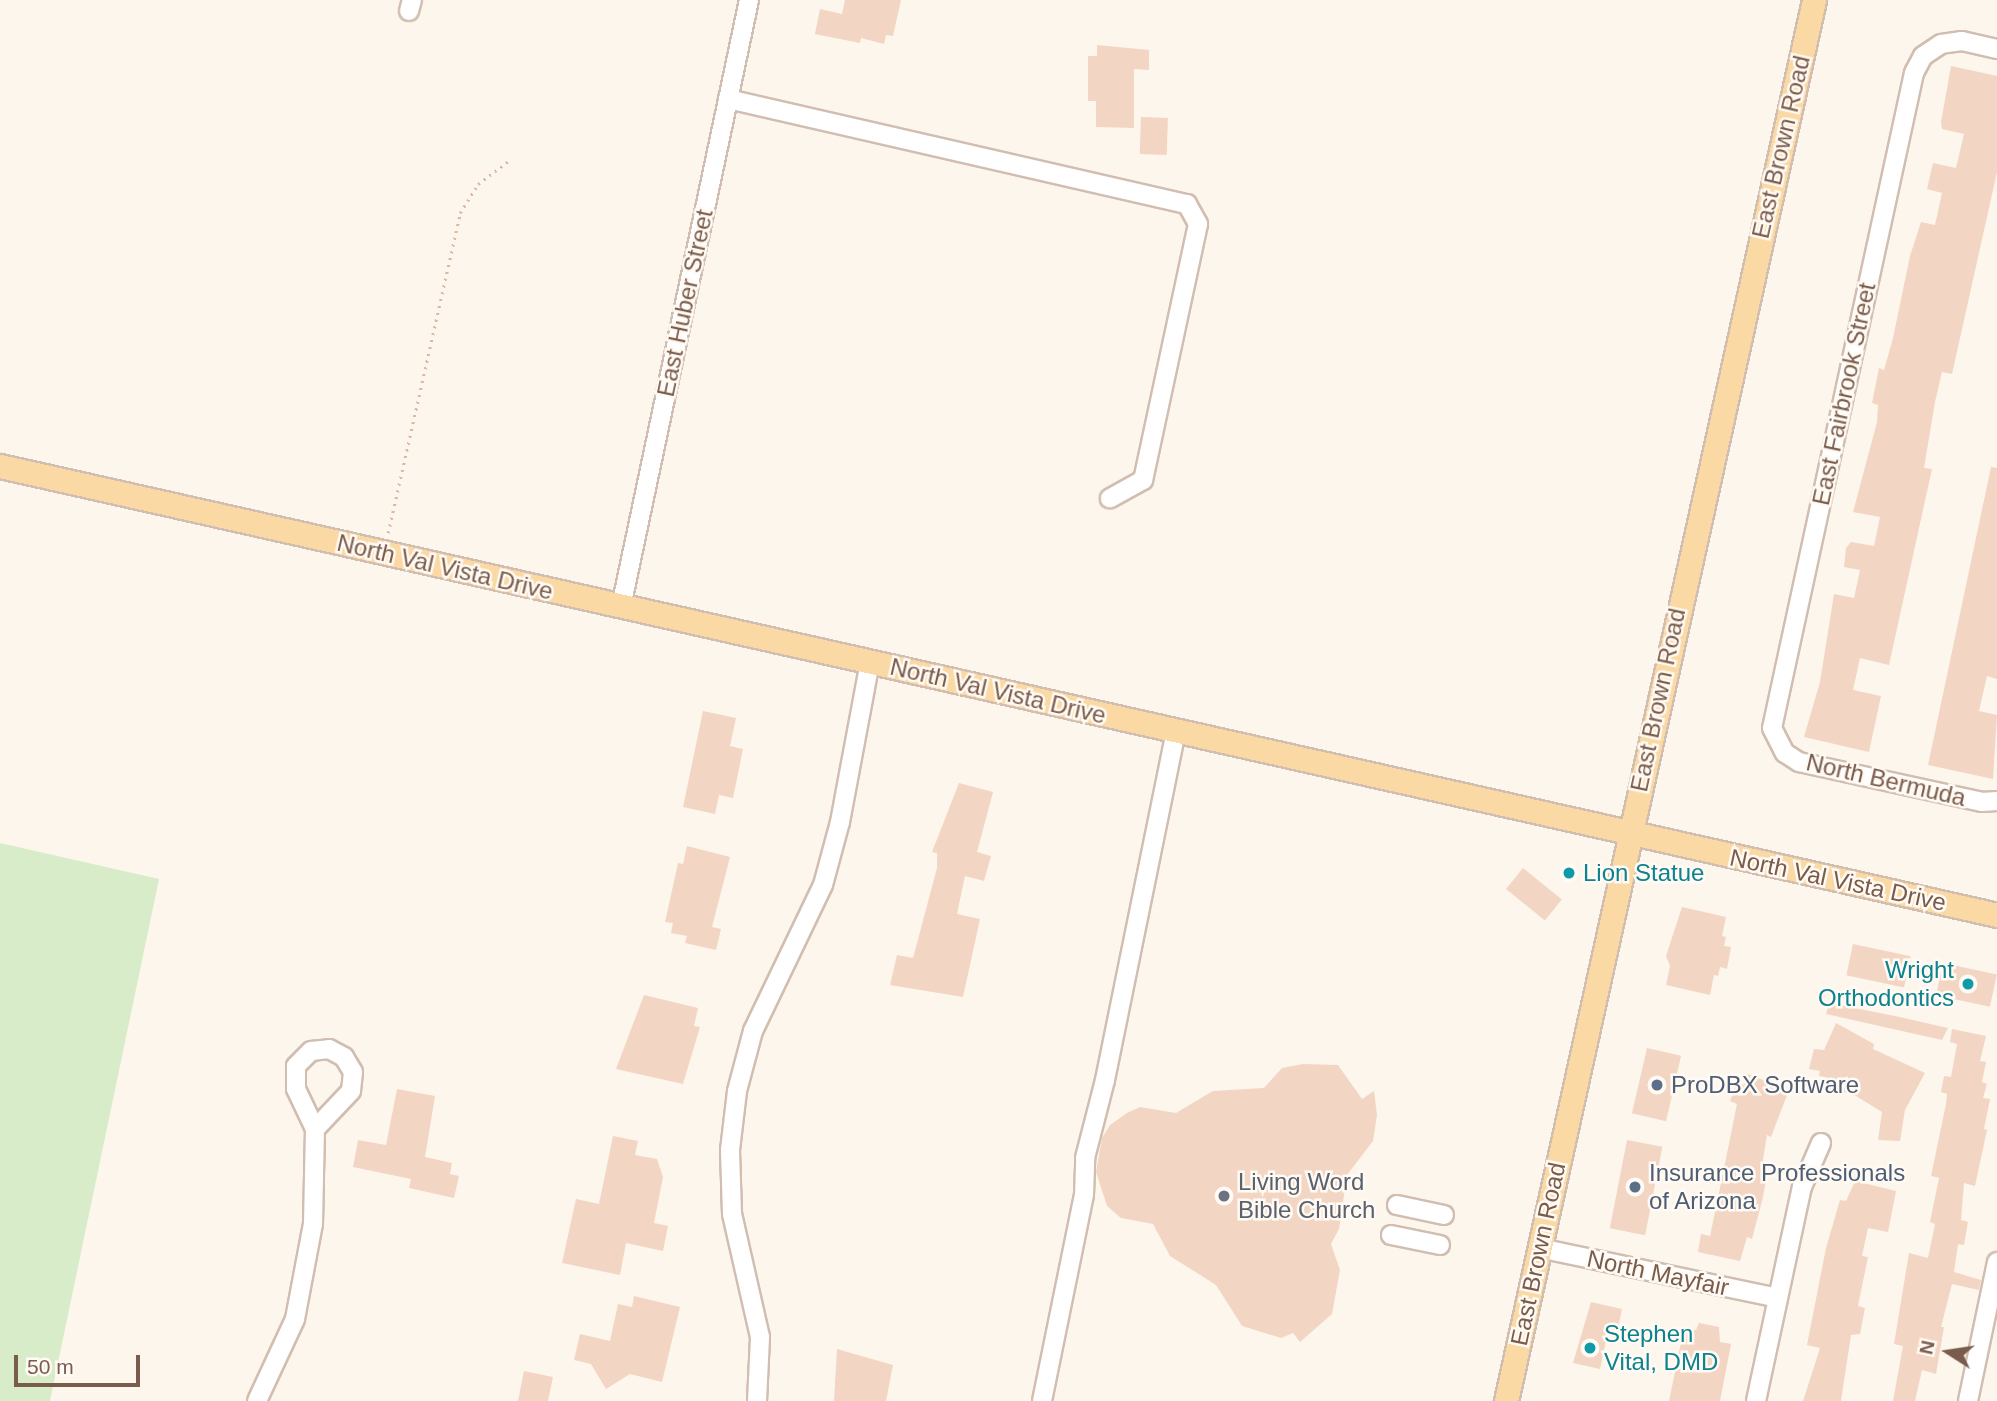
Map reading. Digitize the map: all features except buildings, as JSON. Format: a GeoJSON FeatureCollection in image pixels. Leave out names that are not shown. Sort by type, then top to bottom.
{"type":"FeatureCollection","features":[{"type":"Feature","properties":{"kind":"main road","name":"East Brown Road"},"geometry":{"type":"LineString","coordinates":[[1506,1401],[1628,834],[1814,0]]}},
{"type":"Feature","properties":{"kind":"main road","name":"North Val Vista Drive"},"geometry":{"type":"LineString","coordinates":[[0,466],[1997,915]]}},
{"type":"Feature","properties":{"kind":"street","name":"East Huber Street"},"geometry":{"type":"LineString","coordinates":[[621,607],[748,0]]}},
{"type":"Feature","properties":{"kind":"street","name":"East Fairbrook Street"},"geometry":{"type":"LineString","coordinates":[[1780,746],[1772,719],[1914,73],[1934,47],[1956,41],[1997,49]]}},
{"type":"Feature","properties":{"kind":"street"},"geometry":{"type":"LineString","coordinates":[[728,99],[1186,204],[1198,224],[1143,480],[1110,498]]}},
{"type":"Feature","properties":{"kind":"street"},"geometry":{"type":"LineString","coordinates":[[757,1401],[761,1337],[732,1214],[730,1150],[737,1091],[753,1031],[822,885],[840,822],[870,662]]}},
{"type":"Feature","properties":{"kind":"street"},"geometry":{"type":"LineString","coordinates":[[1042,1401],[1084,1195],[1085,1158],[1105,1080],[1176,732]]}},
{"type":"Feature","properties":{"kind":"street","name":"North Bermuda"},"geometry":{"type":"LineString","coordinates":[[1780,746],[1799,762],[1982,802],[1997,801]]}},
{"type":"Feature","properties":{"kind":"street"},"geometry":{"type":"LineString","coordinates":[[257,1401],[280,1359],[307,1270],[315,1129]]}},
{"type":"Feature","properties":{"kind":"street"},"geometry":{"type":"LineString","coordinates":[[1756,1401],[1802,1188],[1821,1143]]}},
{"type":"Feature","properties":{"kind":"street"},"geometry":{"type":"LineString","coordinates":[[1397,1205],[1444,1215]]}},
{"type":"Feature","properties":{"kind":"street"},"geometry":{"type":"LineString","coordinates":[[1391,1235],[1440,1245]]}},
{"type":"Feature","properties":{"kind":"street","name":"North Mayfair"},"geometry":{"type":"LineString","coordinates":[[1539,1248],[1778,1298]]}},
{"type":"Feature","properties":{"kind":"street"},"geometry":{"type":"LineString","coordinates":[[1968,1401],[1997,1262]]}},
{"type":"Feature","properties":{"kind":"path"},"geometry":{"type":"LineString","coordinates":[[384,553],[460,213],[478,184],[508,161]]}},
{"type":"Feature","properties":{"kind":"green space"},"geometry":{"type":"Polygon","coordinates":[[[0,843],[159,879],[50,1401],[0,1401],[0,843]]]}},
{"type":"Feature","properties":{"kind":"place","name":"Lion Statue"},"geometry":{"type":"Point","coordinates":[1569,873]}},
{"type":"Feature","properties":{"kind":"place","name":"Wright Orthodontics"},"geometry":{"type":"Point","coordinates":[1968,984]}},
{"type":"Feature","properties":{"kind":"place","name":"ProDBX Software"},"geometry":{"type":"Point","coordinates":[1657,1085]}},
{"type":"Feature","properties":{"kind":"place","name":"Insurance Professionals of Arizona"},"geometry":{"type":"Point","coordinates":[1635,1187]}},
{"type":"Feature","properties":{"kind":"place","name":"Living Word Bible Church"},"geometry":{"type":"Point","coordinates":[1224,1196]}},
{"type":"Feature","properties":{"kind":"place","name":"Stephen Vital, DMD"},"geometry":{"type":"Point","coordinates":[1590,1348]}}]}
